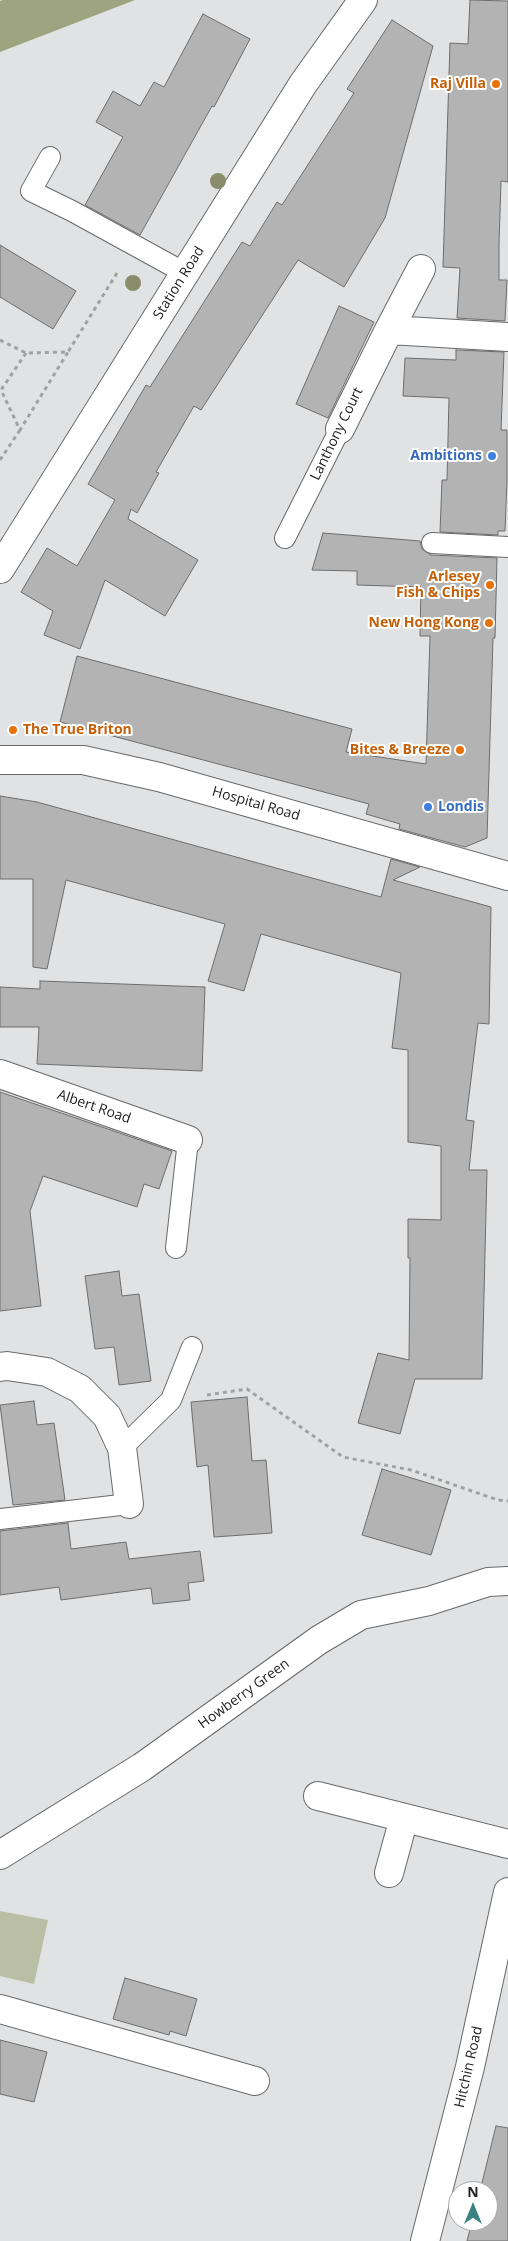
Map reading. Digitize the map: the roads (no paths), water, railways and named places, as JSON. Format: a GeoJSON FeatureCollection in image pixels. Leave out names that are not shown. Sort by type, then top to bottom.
{"type":"FeatureCollection","features":[{"type":"Feature","properties":{"kind":"street","name":"Station Road"},"geometry":{"type":"LineString","coordinates":[[0,568],[304,84],[363,0]]}},
{"type":"Feature","properties":{"kind":"street","name":"Lanthony Court"},"geometry":{"type":"LineString","coordinates":[[340,429],[421,269]]}},
{"type":"Feature","properties":{"kind":"street"},"geometry":{"type":"LineString","coordinates":[[389,330],[508,337]]}},
{"type":"Feature","properties":{"kind":"street","name":"Hospital Road"},"geometry":{"type":"LineString","coordinates":[[0,760],[83,760],[159,776],[508,876]]}},
{"type":"Feature","properties":{"kind":"street","name":"Albert Road"},"geometry":{"type":"LineString","coordinates":[[0,1074],[188,1140]]}},
{"type":"Feature","properties":{"kind":"street"},"geometry":{"type":"LineString","coordinates":[[0,1366],[46,1372],[80,1390],[107,1416],[122,1448],[129,1504]]}},
{"type":"Feature","properties":{"kind":"street","name":"Howberry Green"},"geometry":{"type":"LineString","coordinates":[[0,1855],[142,1767],[318,1640],[361,1615],[429,1601],[488,1582],[508,1581]]}},
{"type":"Feature","properties":{"kind":"street"},"geometry":{"type":"LineString","coordinates":[[318,1796],[508,1844]]}},
{"type":"Feature","properties":{"kind":"street"},"geometry":{"type":"LineString","coordinates":[[389,1873],[404,1818]]}},
{"type":"Feature","properties":{"kind":"street","name":"Hitchin Road"},"geometry":{"type":"LineString","coordinates":[[425,2241],[470,2068],[508,1892]]}},
{"type":"Feature","properties":{"kind":"street"},"geometry":{"type":"LineString","coordinates":[[0,2009],[255,2081]]}},
{"type":"Feature","properties":{"kind":"lane"},"geometry":{"type":"LineString","coordinates":[[50,157],[31,191],[72,211],[185,273]]}},
{"type":"Feature","properties":{"kind":"lane","name":"Lanthony Court"},"geometry":{"type":"LineString","coordinates":[[286,538],[340,429]]}},
{"type":"Feature","properties":{"kind":"lane"},"geometry":{"type":"LineString","coordinates":[[432,543],[508,547]]}},
{"type":"Feature","properties":{"kind":"lane"},"geometry":{"type":"LineString","coordinates":[[176,1248],[188,1140]]}},
{"type":"Feature","properties":{"kind":"lane"},"geometry":{"type":"LineString","coordinates":[[122,1448],[171,1400],[192,1347]]}},
{"type":"Feature","properties":{"kind":"lane"},"geometry":{"type":"LineString","coordinates":[[0,1519],[129,1504]]}},
{"type":"Feature","properties":{"kind":"place","name":"Raj Villa"},"geometry":{"type":"Point","coordinates":[496,84]}},
{"type":"Feature","properties":{"kind":"place","name":"Ambitions"},"geometry":{"type":"Point","coordinates":[492,456]}},
{"type":"Feature","properties":{"kind":"place","name":"Arlesey Fish & Chips"},"geometry":{"type":"Point","coordinates":[490,585]}},
{"type":"Feature","properties":{"kind":"place","name":"New Hong Kong"},"geometry":{"type":"Point","coordinates":[489,623]}},
{"type":"Feature","properties":{"kind":"place","name":"The True Briton"},"geometry":{"type":"Point","coordinates":[13,730]}},
{"type":"Feature","properties":{"kind":"place","name":"Bites & Breeze"},"geometry":{"type":"Point","coordinates":[460,750]}},
{"type":"Feature","properties":{"kind":"place","name":"Londis"},"geometry":{"type":"Point","coordinates":[428,807]}}]}
